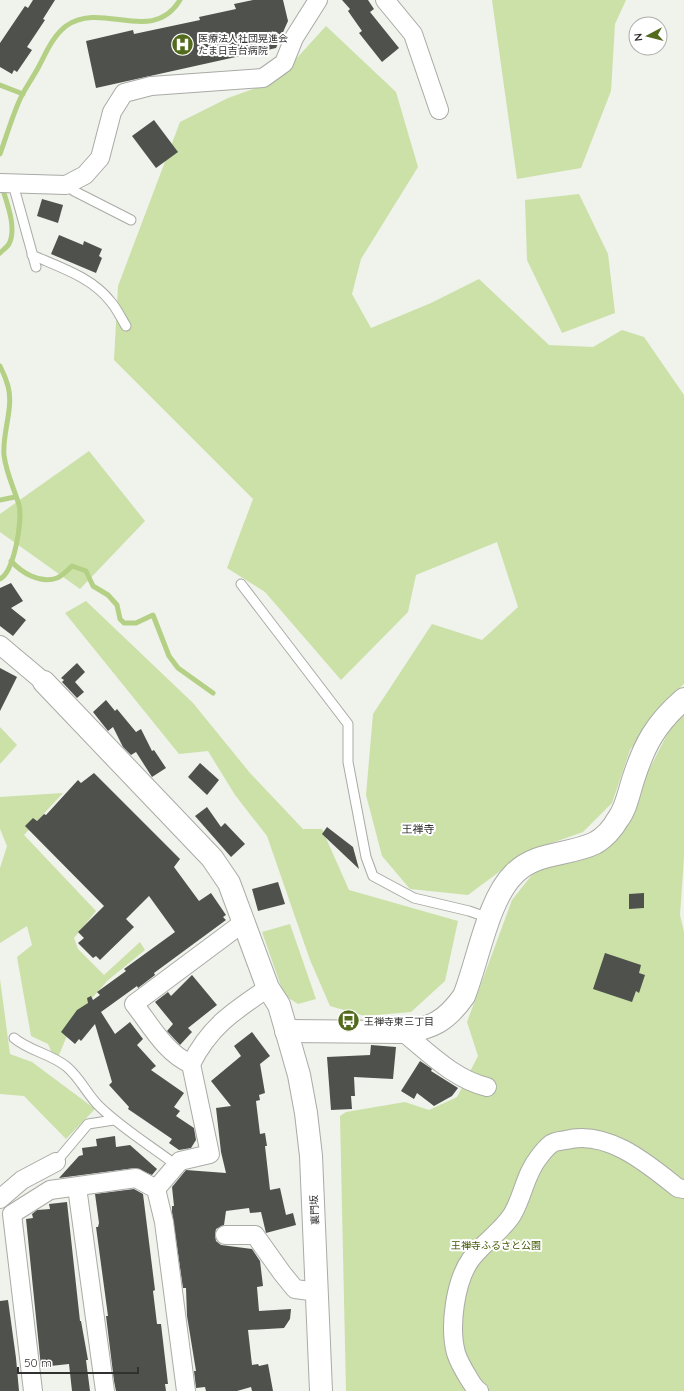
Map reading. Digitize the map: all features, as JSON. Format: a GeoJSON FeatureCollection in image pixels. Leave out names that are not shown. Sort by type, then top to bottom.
{"type":"FeatureCollection","features":[{"type":"Feature","properties":{"kind":"street"},"geometry":{"type":"LineString","coordinates":[[6,184],[66,185],[85,175],[100,158],[112,112],[124,93],[151,86],[263,78],[284,63],[294,38],[318,0]]}},
{"type":"Feature","properties":{"kind":"street"},"geometry":{"type":"LineString","coordinates":[[385,0],[413,34],[439,110]]}},
{"type":"Feature","properties":{"kind":"street"},"geometry":{"type":"LineString","coordinates":[[0,645],[44,682]]}},
{"type":"Feature","properties":{"kind":"street","name":"裏門坂"},"geometry":{"type":"LineString","coordinates":[[44,682],[212,858],[229,882],[268,988],[279,1005],[299,1076],[312,1156],[321,1391]]}},
{"type":"Feature","properties":{"kind":"street"},"geometry":{"type":"LineString","coordinates":[[286,1031],[403,1032],[419,1030],[431,1026],[455,1009],[464,996],[472,978],[490,918],[503,886],[515,872],[529,862],[547,855],[596,842],[610,830],[620,818],[647,743],[657,726],[684,699]]}},
{"type":"Feature","properties":{"kind":"street"},"geometry":{"type":"LineString","coordinates":[[191,1064],[181,1060],[162,1040],[134,1004],[244,922]]}},
{"type":"Feature","properties":{"kind":"street"},"geometry":{"type":"LineString","coordinates":[[156,1189],[180,1161],[210,1154],[191,1064],[200,1046],[227,1016],[268,988]]}},
{"type":"Feature","properties":{"kind":"street"},"geometry":{"type":"LineString","coordinates":[[403,1032],[447,1068],[476,1084],[487,1088]]}},
{"type":"Feature","properties":{"kind":"street"},"geometry":{"type":"LineString","coordinates":[[479,1391],[461,1366],[456,1352],[454,1309],[460,1282],[470,1260],[484,1245],[503,1229],[514,1213],[522,1189],[538,1158],[552,1143],[572,1138],[592,1138],[618,1147],[648,1164],[678,1188],[684,1189]]}},
{"type":"Feature","properties":{"kind":"street"},"geometry":{"type":"LineString","coordinates":[[0,1199],[22,1180],[56,1162]]}},
{"type":"Feature","properties":{"kind":"street"},"geometry":{"type":"LineString","coordinates":[[33,1391],[12,1214],[50,1190],[136,1178],[156,1189],[164,1222],[186,1391]]}},
{"type":"Feature","properties":{"kind":"street"},"geometry":{"type":"LineString","coordinates":[[77,1187],[104,1391]]}},
{"type":"Feature","properties":{"kind":"street"},"geometry":{"type":"LineString","coordinates":[[225,1235],[256,1234],[282,1273],[295,1288],[318,1292]]}},
{"type":"Feature","properties":{"kind":"lane"},"geometry":{"type":"LineString","coordinates":[[6,184],[36,267]]}},
{"type":"Feature","properties":{"kind":"lane"},"geometry":{"type":"LineString","coordinates":[[66,185],[74,191],[131,220]]}},
{"type":"Feature","properties":{"kind":"lane"},"geometry":{"type":"LineString","coordinates":[[32,255],[83,278],[100,290],[111,302],[126,326]]}},
{"type":"Feature","properties":{"kind":"lane"},"geometry":{"type":"LineString","coordinates":[[241,584],[348,724],[348,762],[366,857],[373,876],[414,898],[469,911],[490,918]]}},
{"type":"Feature","properties":{"kind":"lane"},"geometry":{"type":"LineString","coordinates":[[14,1038],[25,1047],[51,1056],[67,1067],[83,1083],[98,1106],[114,1120],[176,1164]]}},
{"type":"Feature","properties":{"kind":"lane"},"geometry":{"type":"LineString","coordinates":[[56,1162],[88,1124],[114,1120]]}},
{"type":"Feature","properties":{"kind":"green space"},"geometry":{"type":"Polygon","coordinates":[[[492,0],[626,0],[615,24],[611,91],[581,168],[517,179],[492,0]]]}},
{"type":"Feature","properties":{"kind":"green space"},"geometry":{"type":"Polygon","coordinates":[[[326,26],[396,92],[418,167],[361,259],[352,294],[371,328],[431,303],[479,279],[549,345],[593,347],[622,330],[644,337],[684,395],[684,684],[666,700],[630,750],[612,803],[583,832],[526,852],[468,895],[410,889],[382,856],[366,795],[373,714],[432,624],[482,640],[518,607],[497,542],[416,575],[408,612],[341,680],[265,592],[227,568],[253,499],[114,360],[118,286],[180,122],[228,98],[276,81],[326,26]]]}},
{"type":"Feature","properties":{"kind":"green space"},"geometry":{"type":"Polygon","coordinates":[[[579,194],[608,254],[615,313],[562,333],[527,260],[525,200],[579,194]]]}},
{"type":"Feature","properties":{"kind":"green space"},"geometry":{"type":"Polygon","coordinates":[[[89,451],[145,521],[80,589],[0,532],[0,514],[89,451]]]}},
{"type":"Feature","properties":{"kind":"green space"},"geometry":{"type":"Polygon","coordinates":[[[86,601],[193,703],[250,773],[303,829],[322,829],[349,890],[458,921],[445,981],[411,1012],[365,1016],[330,1006],[310,960],[267,836],[235,795],[208,751],[179,754],[65,613],[86,601]]]}},
{"type":"Feature","properties":{"kind":"green space","name":"王禅寺ふるさと公園"},"geometry":{"type":"Polygon","coordinates":[[[684,715],[684,857],[680,915],[684,932],[684,1391],[346,1391],[340,1116],[346,1112],[405,1102],[429,1110],[457,1097],[478,1056],[467,1022],[512,900],[535,871],[608,849],[672,725],[684,715]]]}},
{"type":"Feature","properties":{"kind":"green space"},"geometry":{"type":"Polygon","coordinates":[[[0,727],[17,745],[0,764],[0,727]]]}},
{"type":"Feature","properties":{"kind":"green space"},"geometry":{"type":"Polygon","coordinates":[[[63,793],[24,835],[96,911],[74,938],[78,949],[104,975],[140,942],[145,950],[107,981],[74,1019],[56,1062],[48,1044],[31,1036],[17,957],[32,945],[27,926],[0,943],[0,868],[7,846],[0,829],[0,797],[63,793]]]}},
{"type":"Feature","properties":{"kind":"green space"},"geometry":{"type":"Polygon","coordinates":[[[290,924],[316,999],[298,1004],[284,995],[262,932],[290,924]]]}},
{"type":"Feature","properties":{"kind":"green space"},"geometry":{"type":"Polygon","coordinates":[[[0,979],[10,1054],[32,1062],[95,1109],[66,1139],[24,1096],[0,1094],[0,979]]]}},
{"type":"Feature","properties":{"kind":"building"},"geometry":{"type":"Polygon","coordinates":[[[33,0],[55,0],[43,19],[45,20],[27,47],[32,50],[17,72],[14,70],[12,74],[0,67],[0,43],[25,6],[28,8],[33,0]]]}},
{"type":"Feature","properties":{"kind":"building","name":"医療法人社団晃進会 たま日吉台病院"},"geometry":{"type":"Polygon","coordinates":[[[253,0],[283,0],[288,21],[276,48],[96,88],[86,41],[133,30],[134,34],[200,20],[199,17],[236,9],[234,4],[253,0]]]}},
{"type":"Feature","properties":{"kind":"building"},"geometry":{"type":"Polygon","coordinates":[[[342,0],[368,0],[374,9],[370,12],[399,48],[382,62],[359,33],[362,31],[348,11],[350,9],[342,0]]]}},
{"type":"Feature","properties":{"kind":"building"},"geometry":{"type":"Polygon","coordinates":[[[154,120],[178,152],[156,168],[132,136],[154,120]]]}},
{"type":"Feature","properties":{"kind":"building"},"geometry":{"type":"Polygon","coordinates":[[[42,199],[63,205],[58,223],[37,216],[42,199]]]}},
{"type":"Feature","properties":{"kind":"building"},"geometry":{"type":"Polygon","coordinates":[[[59,235],[83,245],[84,241],[102,249],[99,256],[102,258],[96,273],[51,254],[59,235]]]}},
{"type":"Feature","properties":{"kind":"building"},"geometry":{"type":"Polygon","coordinates":[[[11,583],[23,601],[11,608],[26,620],[13,636],[0,626],[0,588],[11,583]]]}},
{"type":"Feature","properties":{"kind":"building"},"geometry":{"type":"Polygon","coordinates":[[[77,663],[85,672],[75,682],[84,692],[77,698],[62,682],[64,680],[61,678],[77,663]]]}},
{"type":"Feature","properties":{"kind":"building"},"geometry":{"type":"Polygon","coordinates":[[[0,668],[17,677],[0,711],[0,668]]]}},
{"type":"Feature","properties":{"kind":"building"},"geometry":{"type":"Polygon","coordinates":[[[106,700],[115,711],[117,709],[136,732],[141,729],[152,751],[154,750],[166,768],[152,777],[136,752],[131,755],[123,747],[113,727],[108,731],[93,712],[106,700]]]}},
{"type":"Feature","properties":{"kind":"building"},"geometry":{"type":"Polygon","coordinates":[[[200,763],[219,780],[207,795],[188,777],[200,763]]]}},
{"type":"Feature","properties":{"kind":"building"},"geometry":{"type":"Polygon","coordinates":[[[94,773],[180,859],[174,867],[199,901],[211,893],[226,915],[223,917],[226,920],[154,973],[155,975],[138,988],[137,986],[101,1012],[115,1034],[130,1022],[143,1039],[137,1045],[156,1066],[151,1070],[184,1093],[174,1107],[180,1111],[176,1116],[194,1128],[196,1140],[191,1148],[179,1150],[169,1143],[172,1139],[128,1109],[129,1107],[109,1085],[112,1082],[95,1024],[81,1041],[79,1039],[75,1044],[61,1032],[77,1010],[88,1003],[87,998],[91,996],[93,1000],[100,995],[97,992],[126,971],[124,969],[175,932],[149,896],[126,919],[134,927],[100,960],[96,956],[93,958],[78,943],[84,938],[78,932],[104,906],[25,826],[33,818],[37,821],[44,814],[46,815],[78,780],[81,783],[94,773]]]}},
{"type":"Feature","properties":{"kind":"building"},"geometry":{"type":"Polygon","coordinates":[[[207,807],[221,827],[225,823],[245,844],[231,857],[195,816],[207,807]]]}},
{"type":"Feature","properties":{"kind":"building"},"geometry":{"type":"Polygon","coordinates":[[[327,827],[353,847],[359,869],[322,834],[327,827]]]}},
{"type":"Feature","properties":{"kind":"building"},"geometry":{"type":"Polygon","coordinates":[[[278,882],[285,904],[258,911],[252,889],[278,882]]]}},
{"type":"Feature","properties":{"kind":"building"},"geometry":{"type":"Polygon","coordinates":[[[644,893],[644,908],[629,909],[629,894],[644,893]]]}},
{"type":"Feature","properties":{"kind":"building"},"geometry":{"type":"Polygon","coordinates":[[[605,953],[641,965],[639,973],[645,975],[639,993],[636,991],[632,1002],[593,989],[605,953]]]}},
{"type":"Feature","properties":{"kind":"building"},"geometry":{"type":"Polygon","coordinates":[[[192,975],[217,1005],[188,1028],[192,1032],[180,1045],[167,1031],[173,1024],[155,1002],[168,992],[171,996],[192,975]]]}},
{"type":"Feature","properties":{"kind":"building"},"geometry":{"type":"Polygon","coordinates":[[[252,1032],[270,1056],[260,1064],[265,1093],[259,1095],[260,1100],[256,1101],[260,1134],[265,1133],[270,1190],[280,1188],[286,1215],[293,1213],[296,1225],[266,1233],[261,1212],[250,1213],[249,1208],[226,1211],[224,1225],[216,1229],[215,1235],[216,1241],[221,1245],[252,1249],[260,1261],[263,1286],[257,1287],[259,1311],[291,1309],[290,1319],[284,1328],[248,1330],[252,1365],[258,1364],[259,1366],[268,1364],[273,1391],[252,1391],[251,1387],[237,1391],[206,1391],[205,1387],[196,1388],[194,1371],[196,1371],[187,1316],[186,1288],[183,1288],[172,1212],[172,1206],[174,1206],[172,1187],[186,1170],[226,1173],[221,1152],[216,1108],[231,1106],[211,1081],[241,1056],[234,1046],[252,1032]]]}},
{"type":"Feature","properties":{"kind":"building"},"geometry":{"type":"Polygon","coordinates":[[[371,1045],[396,1047],[393,1079],[354,1077],[355,1096],[351,1096],[352,1109],[331,1110],[327,1057],[370,1055],[371,1045]]]}},
{"type":"Feature","properties":{"kind":"building"},"geometry":{"type":"Polygon","coordinates":[[[420,1061],[432,1069],[431,1071],[458,1088],[452,1096],[434,1106],[417,1093],[414,1099],[401,1091],[420,1061]]]}},
{"type":"Feature","properties":{"kind":"building"},"geometry":{"type":"Polygon","coordinates":[[[115,1136],[116,1147],[130,1145],[157,1169],[152,1175],[135,1168],[59,1178],[79,1156],[83,1155],[82,1148],[97,1146],[96,1139],[115,1136]]]}},
{"type":"Feature","properties":{"kind":"building"},"geometry":{"type":"Polygon","coordinates":[[[134,1189],[143,1194],[155,1290],[153,1291],[157,1324],[161,1324],[168,1384],[165,1384],[166,1391],[116,1391],[114,1381],[106,1316],[108,1316],[96,1227],[98,1227],[99,1223],[95,1194],[134,1189]]]}},
{"type":"Feature","properties":{"kind":"building"},"geometry":{"type":"Polygon","coordinates":[[[67,1202],[80,1321],[88,1360],[86,1360],[90,1391],[72,1391],[69,1364],[41,1367],[26,1219],[33,1218],[32,1214],[37,1210],[50,1209],[49,1204],[67,1202]]]}},
{"type":"Feature","properties":{"kind":"building"},"geometry":{"type":"Polygon","coordinates":[[[8,1300],[19,1391],[0,1391],[0,1301],[8,1300]]]}},
{"type":"Feature","properties":{"kind":"waterway"},"geometry":{"type":"LineString","coordinates":[[0,154],[22,95],[53,40],[61,30],[80,19],[95,17],[141,22],[155,20],[169,13],[180,0]]}},
{"type":"Feature","properties":{"kind":"waterway"},"geometry":{"type":"LineString","coordinates":[[0,85],[23,94]]}},
{"type":"Feature","properties":{"kind":"waterway"},"geometry":{"type":"LineString","coordinates":[[0,253],[9,244],[12,231],[9,208],[2,187]]}},
{"type":"Feature","properties":{"kind":"waterway"},"geometry":{"type":"LineString","coordinates":[[0,366],[7,383],[10,403],[4,455],[6,468],[20,512],[20,522],[13,556],[9,567],[0,579]]}},
{"type":"Feature","properties":{"kind":"waterway"},"geometry":{"type":"LineString","coordinates":[[0,500],[15,497]]}},
{"type":"Feature","properties":{"kind":"waterway"},"geometry":{"type":"LineString","coordinates":[[11,561],[20,570],[44,580],[57,578],[72,566],[86,571],[93,586],[108,595],[117,605],[120,619],[124,623],[136,623],[153,615],[169,656],[178,668],[213,693]]}},
{"type":"Feature","properties":{"kind":"place","name":"医療法人社団晃進会 たま日吉台病院"},"geometry":{"type":"Point","coordinates":[182,44]}},
{"type":"Feature","properties":{"kind":"place","name":"王禅寺東三丁目"},"geometry":{"type":"Point","coordinates":[348,1021]}},
{"type":"Feature","properties":{"kind":"district","name":"王禅寺"},"geometry":{"type":"Point","coordinates":[418,829]}}]}
